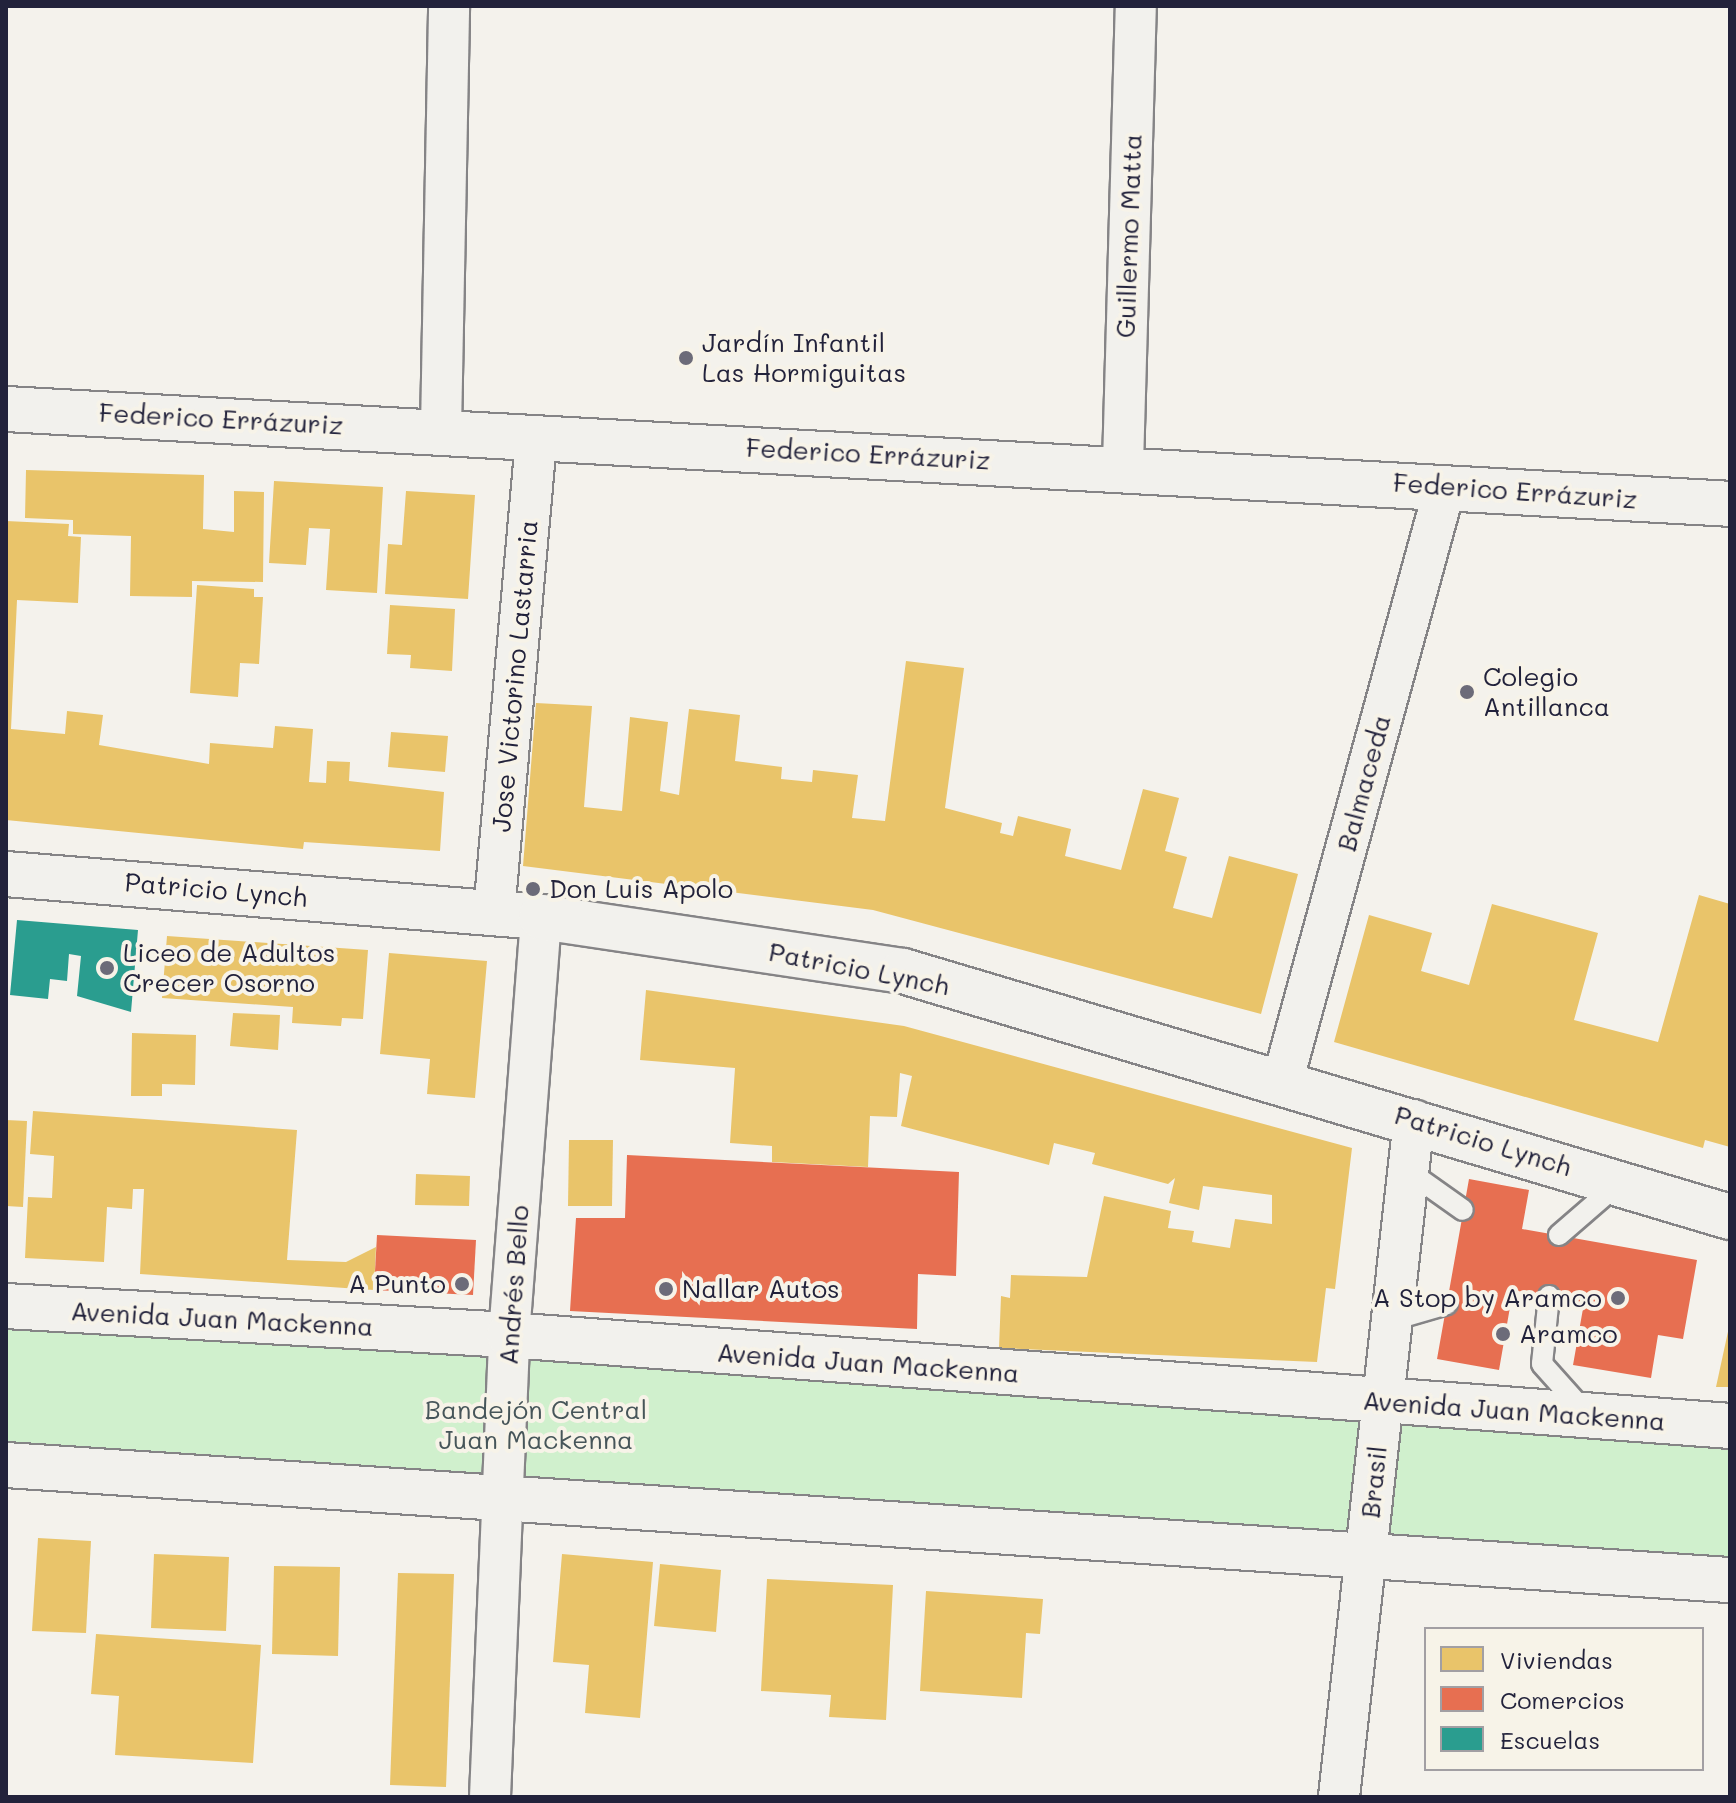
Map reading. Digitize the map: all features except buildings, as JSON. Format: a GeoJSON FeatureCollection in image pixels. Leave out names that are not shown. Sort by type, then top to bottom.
{"type":"FeatureCollection","features":[{"type":"Feature","properties":{"kind":"street"},"geometry":{"type":"LineString","coordinates":[[441,429],[449,6]]}},
{"type":"Feature","properties":{"kind":"street","name":"Guillermo Matta"},"geometry":{"type":"LineString","coordinates":[[1123,465],[1136,6]]}},
{"type":"Feature","properties":{"kind":"street","name":"Federico Errázuriz"},"geometry":{"type":"LineString","coordinates":[[6,409],[441,429],[536,440],[1123,465],[1730,504]]}},
{"type":"Feature","properties":{"kind":"street","name":"Jose Victorino Lastarria"},"geometry":{"type":"LineString","coordinates":[[494,912],[536,440]]}},
{"type":"Feature","properties":{"kind":"street","name":"Balmaceda"},"geometry":{"type":"LineString","coordinates":[[1283,1079],[1445,487]]}},
{"type":"Feature","properties":{"kind":"street","name":"Patricio Lynch"},"geometry":{"type":"LineString","coordinates":[[6,874],[541,917],[903,971],[1283,1079],[1730,1217]]}},
{"type":"Feature","properties":{"kind":"street","name":"Andrés Bello"},"geometry":{"type":"LineString","coordinates":[[490,1797],[509,1335],[541,917]]}},
{"type":"Feature","properties":{"kind":"street","name":"Brasil"},"geometry":{"type":"LineString","coordinates":[[1339,1797],[1414,1120]]}},
{"type":"Feature","properties":{"kind":"street","name":"Avenida Juan Mackenna"},"geometry":{"type":"LineString","coordinates":[[6,1306],[509,1335],[1730,1426]]}},
{"type":"Feature","properties":{"kind":"street"},"geometry":{"type":"LineString","coordinates":[[6,1465],[1730,1580]]}},
{"type":"Feature","properties":{"kind":"lane"},"geometry":{"type":"LineString","coordinates":[[1408,1171],[1463,1210]]}},
{"type":"Feature","properties":{"kind":"lane"},"geometry":{"type":"LineString","coordinates":[[1559,1235],[1619,1183]]}},
{"type":"Feature","properties":{"kind":"lane"},"geometry":{"type":"LineString","coordinates":[[1549,1296],[1542,1364],[1589,1417]]}},
{"type":"Feature","properties":{"kind":"lane"},"geometry":{"type":"LineString","coordinates":[[1392,1320],[1447,1304]]}},
{"type":"Feature","properties":{"kind":"green space","name":"Bandejón Central Juan Mackenna"},"geometry":{"type":"Polygon","coordinates":[[[6,1319],[1730,1437],[1730,1569],[6,1455],[6,1319]]]}},
{"type":"Feature","properties":{"kind":"place","name":"Jardín Infantil Las Hormiguitas"},"geometry":{"type":"Point","coordinates":[686,358]}},
{"type":"Feature","properties":{"kind":"place","name":"Colegio Antillanca"},"geometry":{"type":"Point","coordinates":[1467,692]}},
{"type":"Feature","properties":{"kind":"place","name":"Don Luis Apolo"},"geometry":{"type":"Point","coordinates":[533,889]}},
{"type":"Feature","properties":{"kind":"place","name":"Liceo de Adultos Crecer Osorno"},"geometry":{"type":"Point","coordinates":[107,968]}},
{"type":"Feature","properties":{"kind":"place","name":"A Punto"},"geometry":{"type":"Point","coordinates":[462,1284]}},
{"type":"Feature","properties":{"kind":"place","name":"Nallar Autos"},"geometry":{"type":"Point","coordinates":[666,1289]}},
{"type":"Feature","properties":{"kind":"place","name":"A Stop by Aramco"},"geometry":{"type":"Point","coordinates":[1618,1298]}},
{"type":"Feature","properties":{"kind":"place","name":"Aramco"},"geometry":{"type":"Point","coordinates":[1503,1334]}}]}
